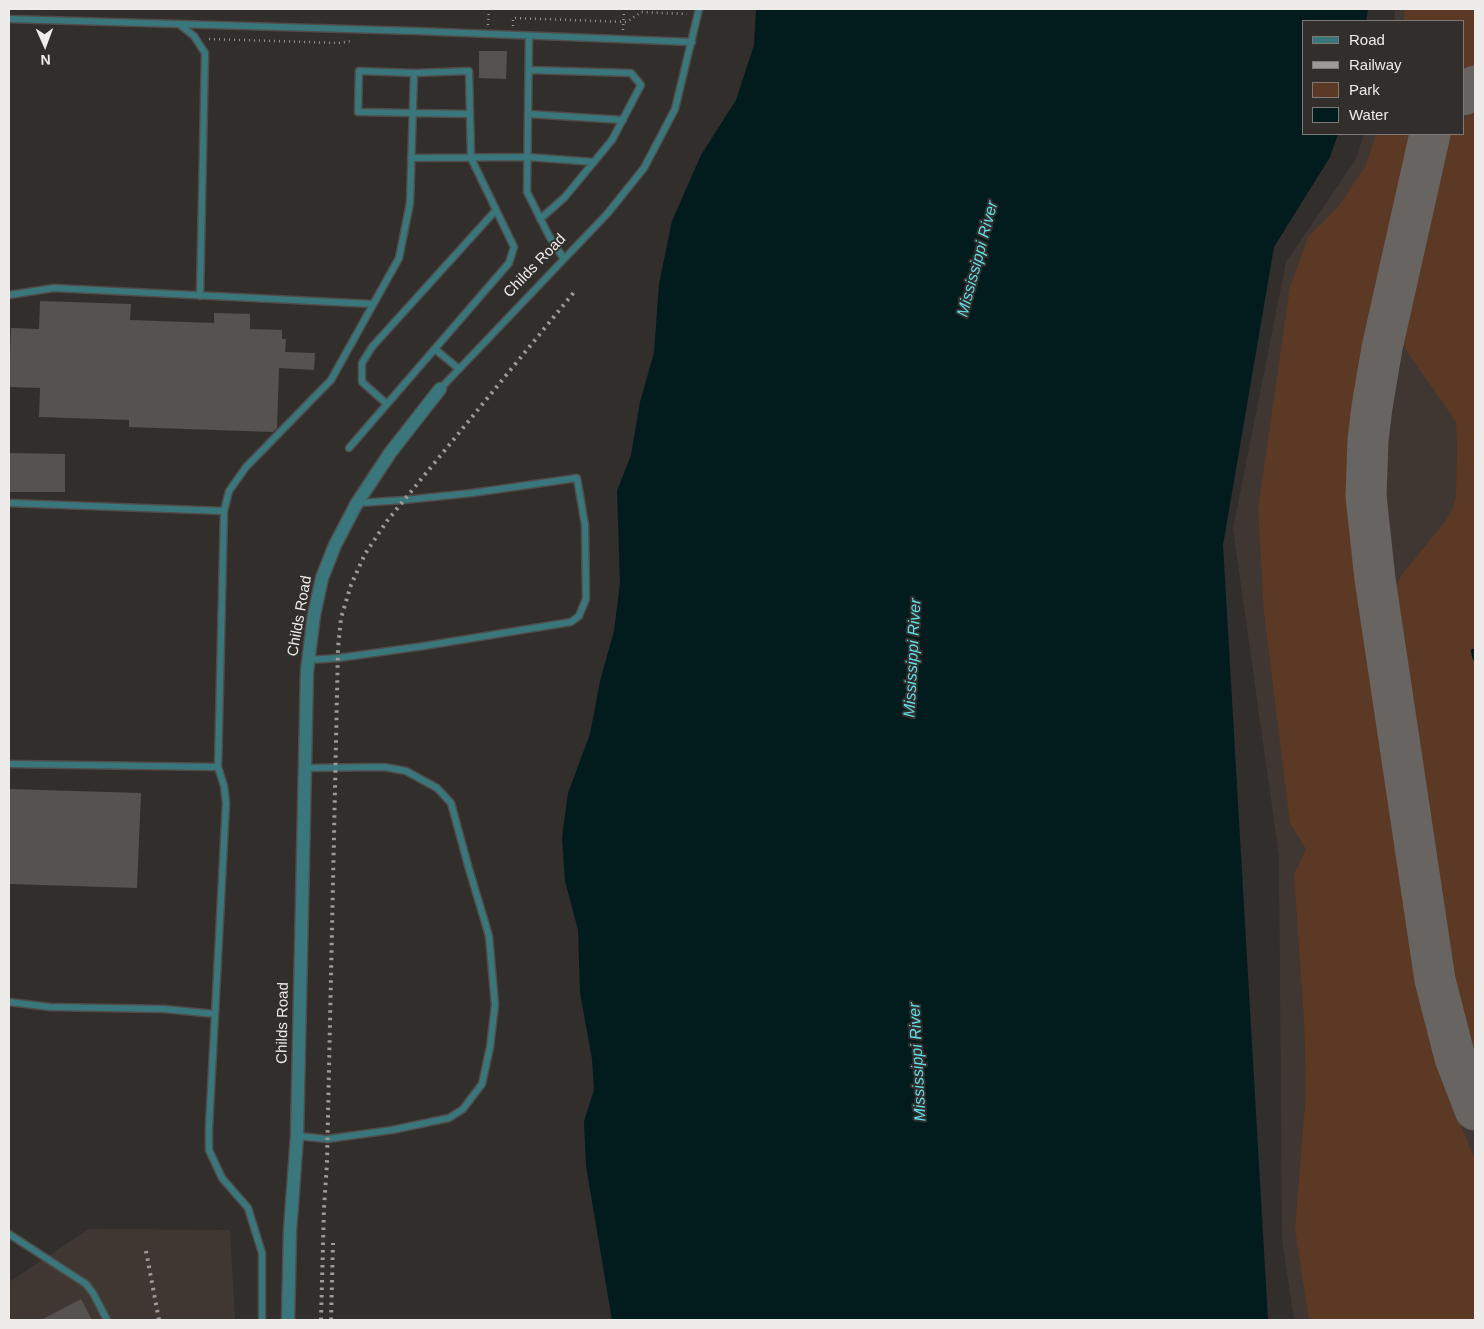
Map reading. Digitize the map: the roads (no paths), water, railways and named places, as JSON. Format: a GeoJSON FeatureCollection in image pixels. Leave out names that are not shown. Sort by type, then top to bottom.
{"type":"FeatureCollection","features":[{"type":"Feature","properties":{"kind":"street","name":"Childs Road"},"geometry":{"type":"LineString","coordinates":[[288,1320],[290,1231],[297,1136],[308,660],[314,615],[322,578],[335,545],[357,503],[390,453],[440,389]]}},
{"type":"Feature","properties":{"kind":"lane","name":"Childs Road"},"geometry":{"type":"LineString","coordinates":[[440,389],[607,214],[644,168],[675,108],[698,12]]}},
{"type":"Feature","properties":{"kind":"lane"},"geometry":{"type":"LineString","coordinates":[[9,18],[692,42]]}},
{"type":"Feature","properties":{"kind":"lane"},"geometry":{"type":"LineString","coordinates":[[179,24],[194,36],[205,53],[200,296]]}},
{"type":"Feature","properties":{"kind":"lane"},"geometry":{"type":"LineString","coordinates":[[529,36],[527,192],[540,219],[564,259]]}},
{"type":"Feature","properties":{"kind":"lane"},"geometry":{"type":"LineString","coordinates":[[529,70],[631,73],[641,85],[612,140],[564,198],[540,219]]}},
{"type":"Feature","properties":{"kind":"lane"},"geometry":{"type":"LineString","coordinates":[[349,448],[509,263],[514,247],[471,158],[470,114],[469,71],[358,71],[358,112],[470,114]]}},
{"type":"Feature","properties":{"kind":"lane"},"geometry":{"type":"LineString","coordinates":[[262,1320],[262,1253],[260,1244],[248,1208],[222,1178],[209,1150],[208,1127],[226,803],[224,786],[218,767],[224,511],[229,491],[246,467],[332,380],[399,258],[410,203],[414,72]]}},
{"type":"Feature","properties":{"kind":"lane"},"geometry":{"type":"LineString","coordinates":[[528,114],[623,120]]}},
{"type":"Feature","properties":{"kind":"lane"},"geometry":{"type":"LineString","coordinates":[[411,158],[527,157],[594,162]]}},
{"type":"Feature","properties":{"kind":"lane"},"geometry":{"type":"LineString","coordinates":[[387,404],[362,382],[362,363],[372,347],[496,210]]}},
{"type":"Feature","properties":{"kind":"lane"},"geometry":{"type":"LineString","coordinates":[[9,295],[54,288],[373,304]]}},
{"type":"Feature","properties":{"kind":"lane"},"geometry":{"type":"LineString","coordinates":[[435,348],[459,369]]}},
{"type":"Feature","properties":{"kind":"lane"},"geometry":{"type":"LineString","coordinates":[[308,660],[338,658],[424,646],[571,622],[579,616],[586,599],[585,525],[577,478],[472,493],[357,503]]}},
{"type":"Feature","properties":{"kind":"lane"},"geometry":{"type":"LineString","coordinates":[[9,503],[224,511]]}},
{"type":"Feature","properties":{"kind":"lane"},"geometry":{"type":"LineString","coordinates":[[9,764],[218,767]]}},
{"type":"Feature","properties":{"kind":"lane"},"geometry":{"type":"LineString","coordinates":[[297,1136],[327,1139],[392,1130],[449,1118],[464,1109],[482,1084],[490,1047],[495,1005],[490,936],[469,869],[452,803],[437,788],[406,771],[384,767],[305,768]]}},
{"type":"Feature","properties":{"kind":"lane"},"geometry":{"type":"LineString","coordinates":[[9,1002],[50,1007],[164,1009],[215,1014]]}},
{"type":"Feature","properties":{"kind":"lane"},"geometry":{"type":"LineString","coordinates":[[9,1234],[86,1284],[93,1292],[107,1320]]}},
{"type":"Feature","properties":{"kind":"water","name":"Mississippi River"},"geometry":{"type":"Polygon","coordinates":[[[756,9],[1368,9],[1366,20],[1302,20],[1302,135],[1338,135],[1330,157],[1274,247],[1223,545],[1268,1320],[612,1320],[586,1166],[584,1121],[594,1090],[592,1059],[580,993],[578,930],[565,881],[562,838],[568,793],[590,734],[600,681],[614,631],[620,583],[617,491],[631,455],[640,402],[654,353],[659,284],[672,221],[701,155],[736,100],[754,45],[756,9]]]}},
{"type":"Feature","properties":{"kind":"waterway"},"geometry":{"type":"LineString","coordinates":[[1473,651],[1475,659]]}},
{"type":"Feature","properties":{"kind":"railway"},"geometry":{"type":"LineString","coordinates":[[321,1320],[327,1163],[338,648],[341,618],[351,585],[365,554],[387,521],[575,291]]}},
{"type":"Feature","properties":{"kind":"railway"},"geometry":{"type":"LineString","coordinates":[[331,1320],[333,1243]]}},
{"type":"Feature","properties":{"kind":"railway"},"geometry":{"type":"LineString","coordinates":[[146,1251],[159,1320]]}}]}
